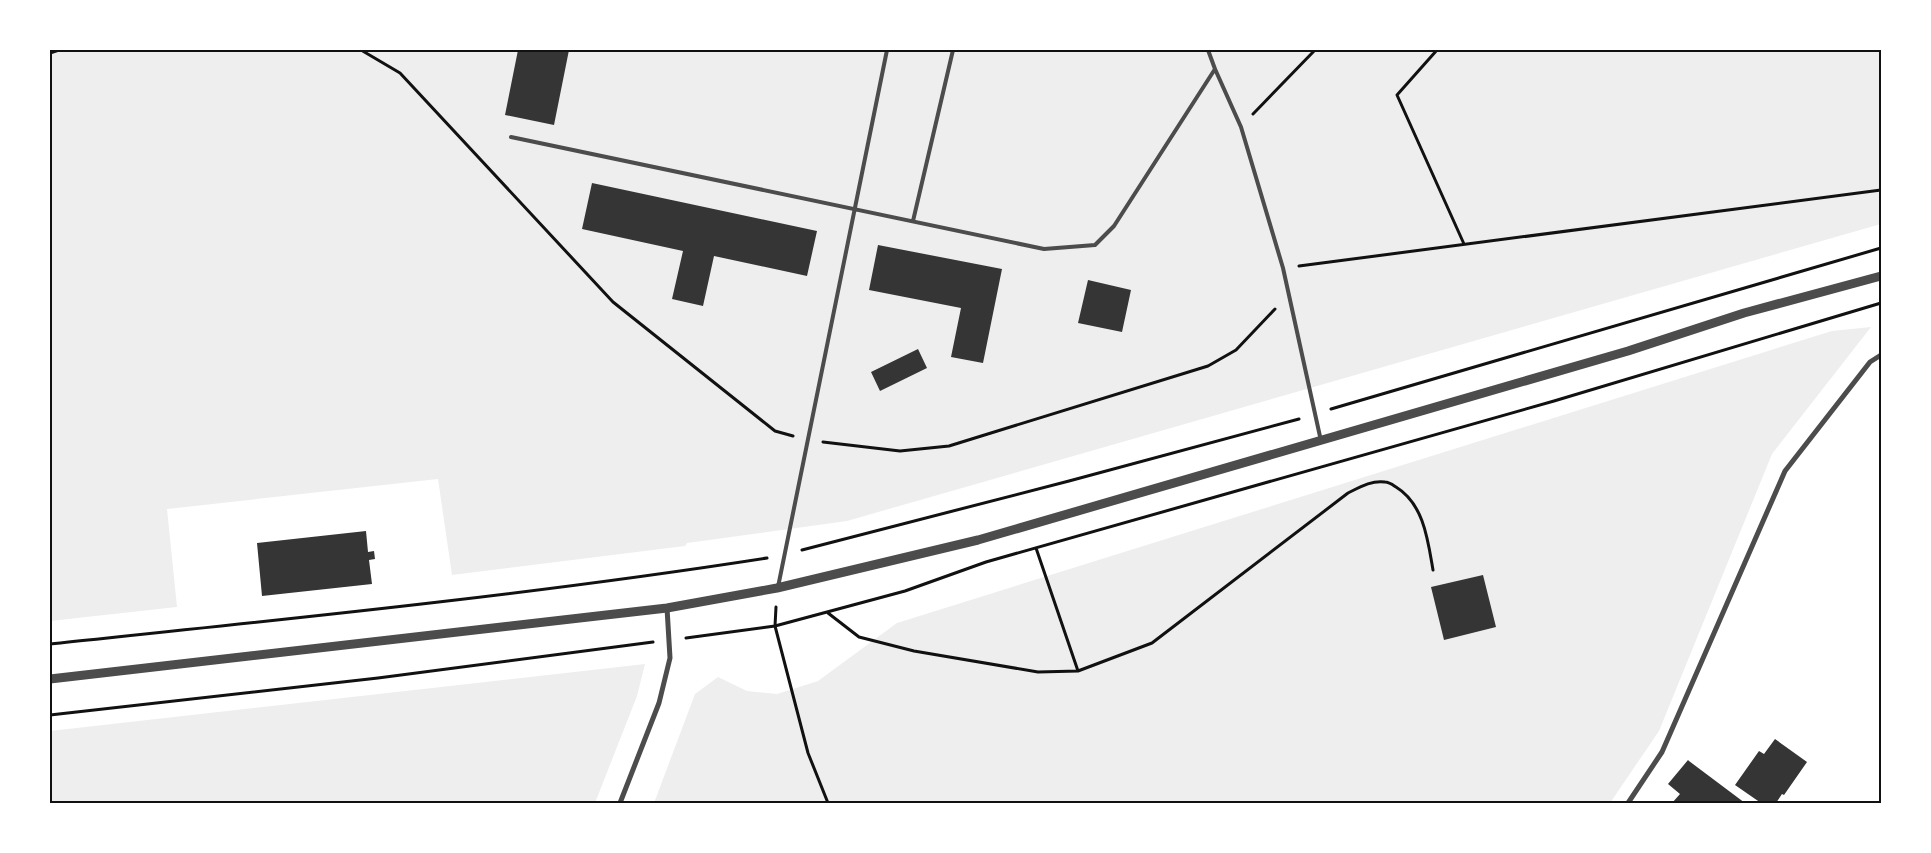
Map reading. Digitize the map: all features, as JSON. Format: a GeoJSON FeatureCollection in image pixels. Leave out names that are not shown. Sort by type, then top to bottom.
{"type":"FeatureCollection","features":[{"type":"Feature","properties":{"kind":"street"},"geometry":{"type":"LineString","coordinates":[[50,680],[667,608],[777,588],[978,540],[1628,351],[1744,313],[1881,276]]}},
{"type":"Feature","properties":{"kind":"street"},"geometry":{"type":"LineString","coordinates":[[1628,803],[1662,752],[1786,471],[1870,362],[1881,355]]}},
{"type":"Feature","properties":{"kind":"street"},"geometry":{"type":"LineString","coordinates":[[620,803],[659,703],[670,658],[667,608]]}},
{"type":"Feature","properties":{"kind":"lane"},"geometry":{"type":"LineString","coordinates":[[777,588],[887,50]]}},
{"type":"Feature","properties":{"kind":"lane"},"geometry":{"type":"LineString","coordinates":[[913,221],[953,50]]}},
{"type":"Feature","properties":{"kind":"lane"},"geometry":{"type":"LineString","coordinates":[[1208,50],[1241,127],[1282,268],[1321,440]]}},
{"type":"Feature","properties":{"kind":"lane"},"geometry":{"type":"LineString","coordinates":[[511,137],[1044,249],[1095,246],[1114,226],[1215,69]]}},
{"type":"Feature","properties":{"kind":"path"},"geometry":{"type":"LineString","coordinates":[[50,53],[59,50]]}},
{"type":"Feature","properties":{"kind":"path"},"geometry":{"type":"LineString","coordinates":[[361,50],[400,73],[613,302],[775,431],[807,440],[900,451],[949,446],[995,433],[1208,366],[1236,350],[1289,294]]}},
{"type":"Feature","properties":{"kind":"path"},"geometry":{"type":"LineString","coordinates":[[1241,127],[1315,50]]}},
{"type":"Feature","properties":{"kind":"path"},"geometry":{"type":"LineString","coordinates":[[1437,50],[1397,95],[1464,244]]}},
{"type":"Feature","properties":{"kind":"path"},"geometry":{"type":"LineString","coordinates":[[1282,268],[1881,190]]}},
{"type":"Feature","properties":{"kind":"path"},"geometry":{"type":"LineString","coordinates":[[50,644],[312,616],[634,578],[784,554],[1069,481],[1315,414],[1881,248]]}},
{"type":"Feature","properties":{"kind":"path"},"geometry":{"type":"LineString","coordinates":[[50,715],[388,676],[775,626],[905,591],[986,562],[1554,401],[1881,303]]}},
{"type":"Feature","properties":{"kind":"path"},"geometry":{"type":"LineString","coordinates":[[828,612],[859,637],[914,651],[1038,672],[1078,671],[1152,643],[1348,493],[1371,482],[1386,482],[1401,490],[1414,504],[1426,530],[1433,570]]}},
{"type":"Feature","properties":{"kind":"path"},"geometry":{"type":"LineString","coordinates":[[1036,548],[1078,671]]}},
{"type":"Feature","properties":{"kind":"path"},"geometry":{"type":"LineString","coordinates":[[777,588],[775,626],[808,753],[828,803]]}},
{"type":"Feature","properties":{"kind":"shaded area"},"geometry":{"type":"Polygon","coordinates":[[[50,50],[1881,50],[1881,224],[847,521],[687,543],[685,546],[452,575],[438,479],[167,509],[177,607],[50,621],[50,50]]]}},
{"type":"Feature","properties":{"kind":"shaded area"},"geometry":{"type":"Polygon","coordinates":[[[1871,327],[1772,454],[1659,731],[1610,803],[654,803],[695,694],[718,677],[747,691],[777,694],[818,681],[897,623],[1832,331],[1871,327]]]}},
{"type":"Feature","properties":{"kind":"shaded area"},"geometry":{"type":"Polygon","coordinates":[[[645,664],[637,696],[595,803],[50,803],[50,731],[645,664]]]}},
{"type":"Feature","properties":{"kind":"building"},"geometry":{"type":"Polygon","coordinates":[[[518,50],[569,50],[554,125],[505,115],[518,50]]]}},
{"type":"Feature","properties":{"kind":"building"},"geometry":{"type":"Polygon","coordinates":[[[592,183],[817,231],[807,276],[714,256],[703,306],[672,299],[683,251],[582,229],[592,183]]]}},
{"type":"Feature","properties":{"kind":"building"},"geometry":{"type":"Polygon","coordinates":[[[878,245],[1002,269],[983,363],[951,357],[961,308],[869,290],[878,245]]]}},
{"type":"Feature","properties":{"kind":"building"},"geometry":{"type":"Polygon","coordinates":[[[1088,280],[1131,290],[1122,332],[1078,323],[1088,280]]]}},
{"type":"Feature","properties":{"kind":"building"},"geometry":{"type":"Polygon","coordinates":[[[918,349],[927,368],[880,391],[871,372],[918,349]]]}},
{"type":"Feature","properties":{"kind":"building"},"geometry":{"type":"Polygon","coordinates":[[[366,531],[368,552],[374,551],[375,559],[369,560],[372,584],[262,596],[257,543],[366,531]]]}},
{"type":"Feature","properties":{"kind":"building"},"geometry":{"type":"Polygon","coordinates":[[[1483,575],[1496,627],[1444,640],[1431,587],[1483,575]]]}},
{"type":"Feature","properties":{"kind":"building"},"geometry":{"type":"Polygon","coordinates":[[[1775,739],[1807,762],[1784,795],[1782,794],[1776,803],[1761,803],[1735,785],[1759,751],[1764,754],[1775,739]]]}},
{"type":"Feature","properties":{"kind":"building"},"geometry":{"type":"Polygon","coordinates":[[[1688,760],[1745,803],[1672,803],[1680,794],[1668,784],[1688,760]]]}}]}
